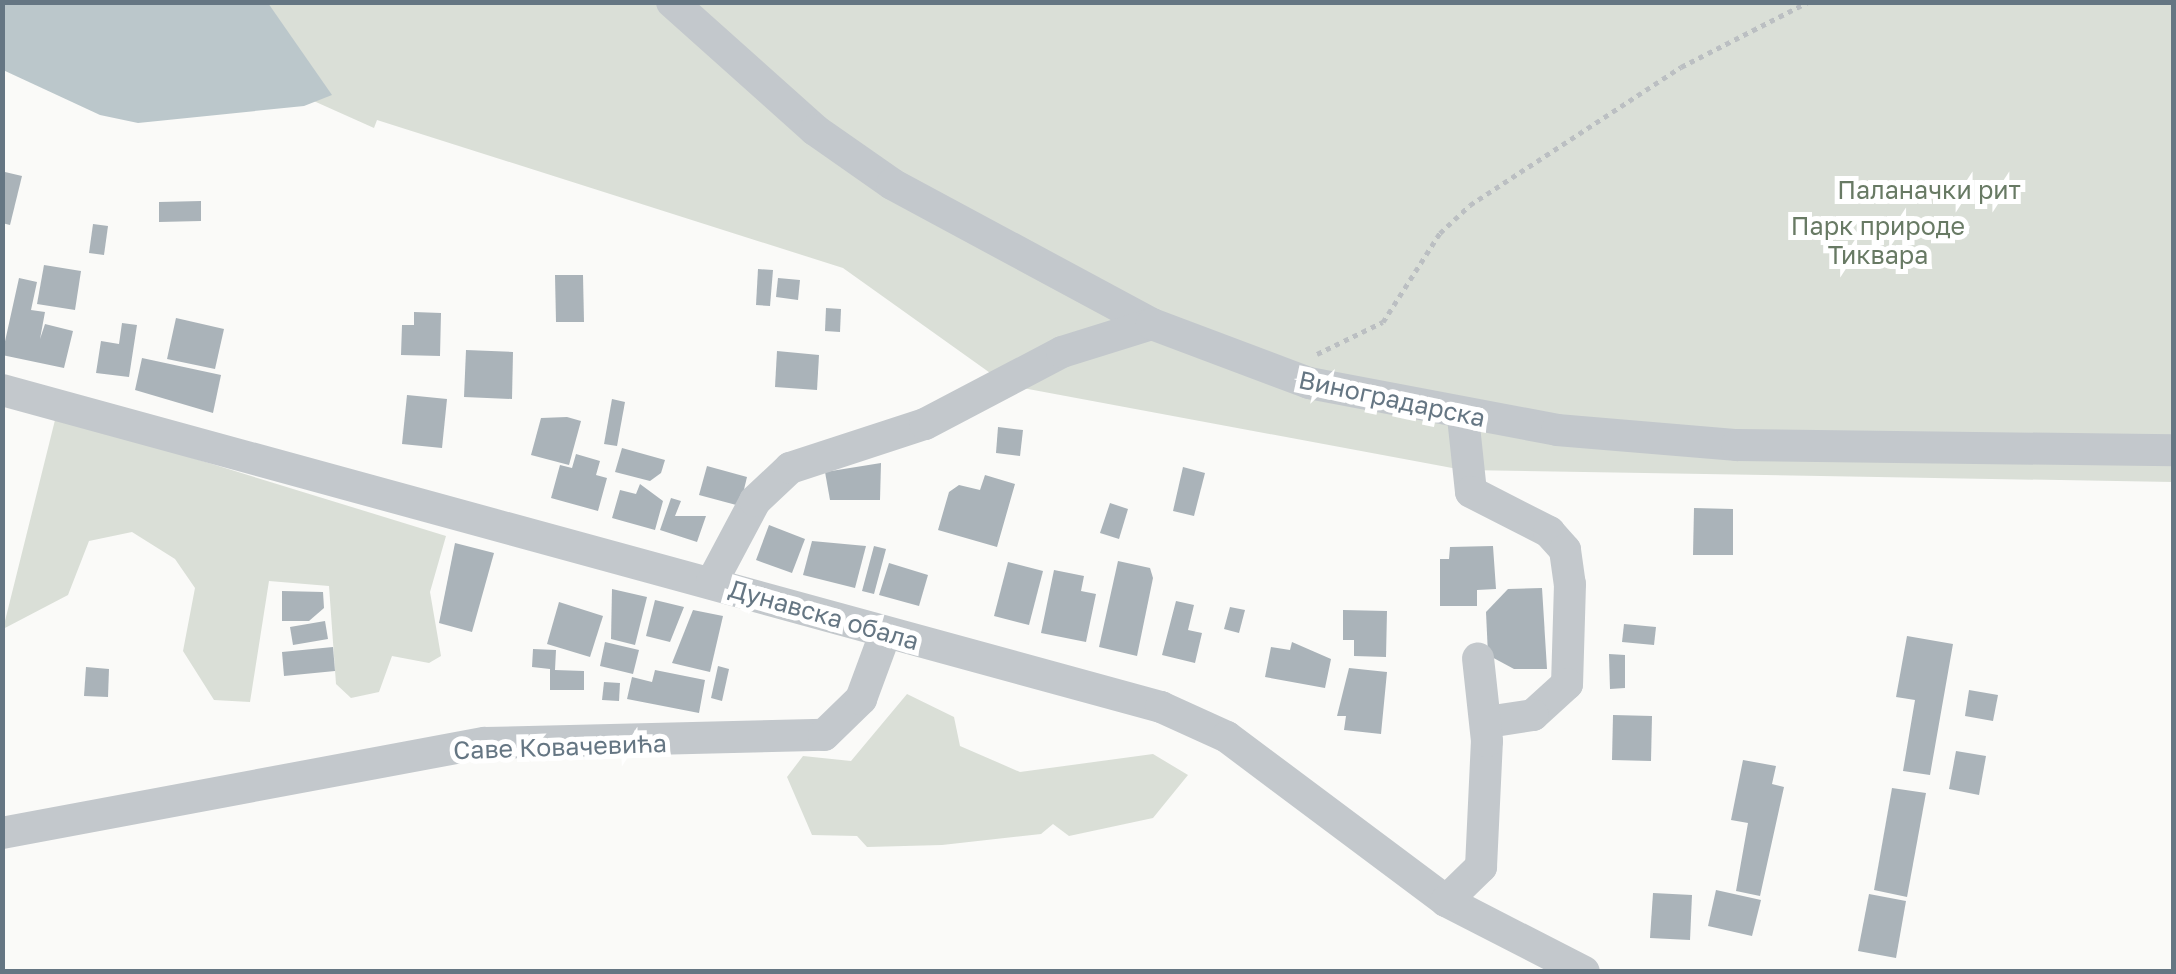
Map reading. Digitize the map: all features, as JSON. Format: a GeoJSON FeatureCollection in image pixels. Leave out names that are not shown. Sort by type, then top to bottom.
{"type":"FeatureCollection","features":[{"type":"Feature","properties":{"kind":"street","name":"Виноградарска"},"geometry":{"type":"LineString","coordinates":[[672,2],[815,130],[892,184],[1152,324],[1272,371],[1463,417],[1698,444],[2174,450]]}},
{"type":"Feature","properties":{"kind":"street"},"geometry":{"type":"LineString","coordinates":[[712,582],[755,501],[790,468],[925,424],[1062,352],[1152,324]]}},
{"type":"Feature","properties":{"kind":"street","name":"Дунавска обала"},"geometry":{"type":"LineString","coordinates":[[2,390],[712,582],[1197,720],[1446,901],[1584,972]]}},
{"type":"Feature","properties":{"kind":"street"},"geometry":{"type":"LineString","coordinates":[[1463,417],[1471,492],[1550,532],[1565,550],[1570,584],[1568,684],[1533,715],[1486,722]]}},
{"type":"Feature","properties":{"kind":"street","name":"Саве Ковачевића"},"geometry":{"type":"LineString","coordinates":[[2,833],[485,744],[824,735],[861,699],[885,634]]}},
{"type":"Feature","properties":{"kind":"street"},"geometry":{"type":"LineString","coordinates":[[1446,901],[1482,866],[1486,722],[1478,658]]}},
{"type":"Feature","properties":{"kind":"path"},"geometry":{"type":"LineString","coordinates":[[1272,371],[1384,322],[1440,233],[1470,204],[1682,67],[1808,2]]}},
{"type":"Feature","properties":{"kind":"green space","name":"Парк природе Тиквара"},"geometry":{"type":"Polygon","coordinates":[[[2,3],[2173,3],[2173,482],[1463,470],[1007,385],[843,268],[377,120],[374,128],[307,98],[153,117],[2,3]]]}},
{"type":"Feature","properties":{"kind":"green space"},"geometry":{"type":"Polygon","coordinates":[[[56,416],[446,536],[430,592],[441,656],[429,663],[392,656],[379,692],[351,698],[336,684],[329,586],[269,581],[250,702],[214,700],[183,651],[195,588],[175,559],[132,532],[89,541],[68,595],[3,629],[56,416]]]}},
{"type":"Feature","properties":{"kind":"green space"},"geometry":{"type":"Polygon","coordinates":[[[907,694],[954,717],[960,746],[1020,772],[1153,754],[1188,775],[1153,818],[1069,836],[1053,824],[1041,834],[942,845],[867,847],[857,836],[812,835],[787,777],[803,756],[851,761],[907,694]]]}},
{"type":"Feature","properties":{"kind":"shaded area"},"geometry":{"type":"Polygon","coordinates":[[[3,2],[268,3],[332,95],[304,106],[138,123],[100,115],[3,70],[3,2]]]}},
{"type":"Feature","properties":{"kind":"building"},"geometry":{"type":"Polygon","coordinates":[[[5,172],[22,176],[10,225],[2,223],[5,172]]]}},
{"type":"Feature","properties":{"kind":"building"},"geometry":{"type":"Polygon","coordinates":[[[201,201],[201,221],[159,222],[159,202],[201,201]]]}},
{"type":"Feature","properties":{"kind":"building"},"geometry":{"type":"Polygon","coordinates":[[[93,224],[108,226],[104,255],[89,253],[93,224]]]}},
{"type":"Feature","properties":{"kind":"building"},"geometry":{"type":"Polygon","coordinates":[[[44,265],[81,271],[75,310],[37,304],[44,265]]]}},
{"type":"Feature","properties":{"kind":"building"},"geometry":{"type":"Polygon","coordinates":[[[758,269],[773,270],[770,306],[756,305],[758,269]]]}},
{"type":"Feature","properties":{"kind":"building"},"geometry":{"type":"Polygon","coordinates":[[[555,275],[583,275],[584,322],[556,322],[555,275]]]}},
{"type":"Feature","properties":{"kind":"building"},"geometry":{"type":"Polygon","coordinates":[[[19,278],[37,282],[31,310],[45,312],[40,339],[45,324],[73,331],[64,368],[2,355],[19,278]]]}},
{"type":"Feature","properties":{"kind":"building"},"geometry":{"type":"Polygon","coordinates":[[[778,278],[800,280],[798,300],[776,297],[778,278]]]}},
{"type":"Feature","properties":{"kind":"building"},"geometry":{"type":"Polygon","coordinates":[[[826,308],[841,309],[840,332],[825,331],[826,308]]]}},
{"type":"Feature","properties":{"kind":"building"},"geometry":{"type":"Polygon","coordinates":[[[414,312],[441,313],[440,356],[401,355],[402,325],[414,325],[414,312]]]}},
{"type":"Feature","properties":{"kind":"building"},"geometry":{"type":"Polygon","coordinates":[[[176,318],[224,329],[215,369],[167,359],[176,318]]]}},
{"type":"Feature","properties":{"kind":"building"},"geometry":{"type":"Polygon","coordinates":[[[122,323],[137,325],[129,377],[96,373],[101,341],[119,344],[122,323]]]}},
{"type":"Feature","properties":{"kind":"building"},"geometry":{"type":"Polygon","coordinates":[[[466,350],[513,352],[512,399],[464,397],[466,350]]]}},
{"type":"Feature","properties":{"kind":"building"},"geometry":{"type":"Polygon","coordinates":[[[777,351],[819,355],[817,390],[775,387],[777,351]]]}},
{"type":"Feature","properties":{"kind":"building"},"geometry":{"type":"Polygon","coordinates":[[[142,358],[221,375],[213,413],[135,390],[142,358]]]}},
{"type":"Feature","properties":{"kind":"building"},"geometry":{"type":"Polygon","coordinates":[[[407,395],[447,399],[442,448],[402,444],[407,395]]]}},
{"type":"Feature","properties":{"kind":"building"},"geometry":{"type":"Polygon","coordinates":[[[612,399],[625,402],[617,446],[604,444],[612,399]]]}},
{"type":"Feature","properties":{"kind":"building"},"geometry":{"type":"Polygon","coordinates":[[[541,418],[581,421],[569,465],[531,455],[541,418]]]}},
{"type":"Feature","properties":{"kind":"building"},"geometry":{"type":"Polygon","coordinates":[[[998,427],[1023,430],[1020,456],[996,453],[998,427]]]}},
{"type":"Feature","properties":{"kind":"building"},"geometry":{"type":"Polygon","coordinates":[[[622,448],[665,460],[661,473],[650,481],[615,472],[622,448]]]}},
{"type":"Feature","properties":{"kind":"building"},"geometry":{"type":"Polygon","coordinates":[[[576,454],[600,461],[596,475],[607,478],[598,511],[551,498],[560,465],[572,468],[576,454]]]}},
{"type":"Feature","properties":{"kind":"building"},"geometry":{"type":"Polygon","coordinates":[[[881,463],[880,500],[830,500],[825,472],[881,463]]]}},
{"type":"Feature","properties":{"kind":"building"},"geometry":{"type":"Polygon","coordinates":[[[707,466],[747,477],[740,506],[699,495],[707,466]]]}},
{"type":"Feature","properties":{"kind":"building"},"geometry":{"type":"Polygon","coordinates":[[[1183,467],[1205,473],[1194,516],[1173,511],[1183,467]]]}},
{"type":"Feature","properties":{"kind":"building"},"geometry":{"type":"Polygon","coordinates":[[[985,475],[1015,484],[997,547],[938,530],[949,492],[959,485],[980,490],[985,475]]]}},
{"type":"Feature","properties":{"kind":"building"},"geometry":{"type":"Polygon","coordinates":[[[640,484],[663,501],[655,530],[612,518],[620,490],[636,494],[640,484]]]}},
{"type":"Feature","properties":{"kind":"building"},"geometry":{"type":"Polygon","coordinates":[[[671,498],[681,501],[675,516],[706,516],[697,542],[660,530],[671,498]]]}},
{"type":"Feature","properties":{"kind":"building"},"geometry":{"type":"Polygon","coordinates":[[[1110,503],[1128,509],[1119,539],[1100,533],[1110,503]]]}},
{"type":"Feature","properties":{"kind":"building"},"geometry":{"type":"Polygon","coordinates":[[[1694,508],[1733,509],[1733,555],[1693,555],[1694,508]]]}},
{"type":"Feature","properties":{"kind":"building"},"geometry":{"type":"Polygon","coordinates":[[[769,525],[805,539],[792,573],[756,560],[769,525]]]}},
{"type":"Feature","properties":{"kind":"building"},"geometry":{"type":"Polygon","coordinates":[[[812,541],[866,546],[855,588],[803,575],[812,541]]]}},
{"type":"Feature","properties":{"kind":"building"},"geometry":{"type":"Polygon","coordinates":[[[455,543],[494,553],[472,632],[439,623],[455,543]]]}},
{"type":"Feature","properties":{"kind":"building"},"geometry":{"type":"Polygon","coordinates":[[[874,546],[886,549],[874,594],[862,591],[874,546]]]}},
{"type":"Feature","properties":{"kind":"building"},"geometry":{"type":"Polygon","coordinates":[[[1493,546],[1496,589],[1477,590],[1477,606],[1440,606],[1440,559],[1449,559],[1450,547],[1493,546]]]}},
{"type":"Feature","properties":{"kind":"building"},"geometry":{"type":"Polygon","coordinates":[[[1118,561],[1150,568],[1153,578],[1137,656],[1099,647],[1118,561]]]}},
{"type":"Feature","properties":{"kind":"building"},"geometry":{"type":"Polygon","coordinates":[[[1008,562],[1043,571],[1029,625],[994,616],[1008,562]]]}},
{"type":"Feature","properties":{"kind":"building"},"geometry":{"type":"Polygon","coordinates":[[[889,563],[928,575],[919,606],[879,595],[889,563]]]}},
{"type":"Feature","properties":{"kind":"building"},"geometry":{"type":"Polygon","coordinates":[[[1054,570],[1084,576],[1081,591],[1096,594],[1086,642],[1041,633],[1054,570]]]}},
{"type":"Feature","properties":{"kind":"building"},"geometry":{"type":"Polygon","coordinates":[[[1542,588],[1547,669],[1514,669],[1488,655],[1486,612],[1508,589],[1542,588]]]}},
{"type":"Feature","properties":{"kind":"building"},"geometry":{"type":"Polygon","coordinates":[[[612,589],[647,597],[635,645],[611,639],[612,589]]]}},
{"type":"Feature","properties":{"kind":"building"},"geometry":{"type":"Polygon","coordinates":[[[282,591],[323,592],[324,608],[309,621],[282,621],[282,591]]]}},
{"type":"Feature","properties":{"kind":"building"},"geometry":{"type":"Polygon","coordinates":[[[655,600],[684,607],[670,642],[646,636],[655,600]]]}},
{"type":"Feature","properties":{"kind":"building"},"geometry":{"type":"Polygon","coordinates":[[[1176,601],[1194,605],[1188,630],[1202,633],[1195,663],[1162,655],[1176,601]]]}},
{"type":"Feature","properties":{"kind":"building"},"geometry":{"type":"Polygon","coordinates":[[[559,602],[603,616],[590,657],[547,644],[559,602]]]}},
{"type":"Feature","properties":{"kind":"building"},"geometry":{"type":"Polygon","coordinates":[[[1230,607],[1245,610],[1239,633],[1224,629],[1230,607]]]}},
{"type":"Feature","properties":{"kind":"building"},"geometry":{"type":"Polygon","coordinates":[[[693,610],[723,616],[710,672],[672,663],[693,610]]]}},
{"type":"Feature","properties":{"kind":"building"},"geometry":{"type":"Polygon","coordinates":[[[1343,610],[1387,611],[1386,657],[1354,656],[1354,640],[1343,640],[1343,610]]]}},
{"type":"Feature","properties":{"kind":"building"},"geometry":{"type":"Polygon","coordinates":[[[325,621],[328,639],[293,645],[290,627],[325,621]]]}},
{"type":"Feature","properties":{"kind":"building"},"geometry":{"type":"Polygon","coordinates":[[[1624,624],[1656,627],[1654,645],[1622,642],[1624,624]]]}},
{"type":"Feature","properties":{"kind":"building"},"geometry":{"type":"Polygon","coordinates":[[[1907,636],[1953,644],[1930,775],[1903,771],[1915,700],[1896,697],[1907,636]]]}},
{"type":"Feature","properties":{"kind":"building"},"geometry":{"type":"Polygon","coordinates":[[[605,642],[639,650],[633,674],[600,666],[605,642]]]}},
{"type":"Feature","properties":{"kind":"building"},"geometry":{"type":"Polygon","coordinates":[[[1292,642],[1331,659],[1325,688],[1265,677],[1271,647],[1290,650],[1292,642]]]}},
{"type":"Feature","properties":{"kind":"building"},"geometry":{"type":"Polygon","coordinates":[[[333,647],[335,671],[284,676],[282,652],[333,647]]]}},
{"type":"Feature","properties":{"kind":"building"},"geometry":{"type":"Polygon","coordinates":[[[533,649],[556,650],[555,670],[584,671],[584,690],[550,690],[550,669],[532,667],[533,649]]]}},
{"type":"Feature","properties":{"kind":"building"},"geometry":{"type":"Polygon","coordinates":[[[1609,654],[1625,655],[1625,688],[1610,689],[1609,654]]]}},
{"type":"Feature","properties":{"kind":"building"},"geometry":{"type":"Polygon","coordinates":[[[718,666],[729,669],[722,701],[711,698],[718,666]]]}},
{"type":"Feature","properties":{"kind":"building"},"geometry":{"type":"Polygon","coordinates":[[[86,667],[109,669],[108,697],[84,696],[86,667]]]}},
{"type":"Feature","properties":{"kind":"building"},"geometry":{"type":"Polygon","coordinates":[[[1349,668],[1387,672],[1381,734],[1344,730],[1346,716],[1337,716],[1349,668]]]}},
{"type":"Feature","properties":{"kind":"building"},"geometry":{"type":"Polygon","coordinates":[[[655,670],[705,680],[699,713],[627,699],[632,677],[652,682],[655,670]]]}},
{"type":"Feature","properties":{"kind":"building"},"geometry":{"type":"Polygon","coordinates":[[[604,682],[620,683],[619,701],[602,700],[604,682]]]}},
{"type":"Feature","properties":{"kind":"building"},"geometry":{"type":"Polygon","coordinates":[[[1969,690],[1998,695],[1993,721],[1965,716],[1969,690]]]}},
{"type":"Feature","properties":{"kind":"building"},"geometry":{"type":"Polygon","coordinates":[[[1613,715],[1652,716],[1651,761],[1612,760],[1613,715]]]}},
{"type":"Feature","properties":{"kind":"building"},"geometry":{"type":"Polygon","coordinates":[[[1956,751],[1986,756],[1979,795],[1949,789],[1956,751]]]}},
{"type":"Feature","properties":{"kind":"building"},"geometry":{"type":"Polygon","coordinates":[[[1743,760],[1776,766],[1772,784],[1784,787],[1760,896],[1736,891],[1748,823],[1731,820],[1743,760]]]}},
{"type":"Feature","properties":{"kind":"building"},"geometry":{"type":"Polygon","coordinates":[[[1892,788],[1926,793],[1907,897],[1874,890],[1892,788]]]}},
{"type":"Feature","properties":{"kind":"building"},"geometry":{"type":"Polygon","coordinates":[[[1716,890],[1761,900],[1752,936],[1708,926],[1716,890]]]}},
{"type":"Feature","properties":{"kind":"building"},"geometry":{"type":"Polygon","coordinates":[[[1653,893],[1692,895],[1690,940],[1650,938],[1653,893]]]}},
{"type":"Feature","properties":{"kind":"building"},"geometry":{"type":"Polygon","coordinates":[[[1869,894],[1906,901],[1896,958],[1858,951],[1869,894]]]}},
{"type":"Feature","properties":{"kind":"park label","name":"Паланачки рит"},"geometry":{"type":"Point","coordinates":[1929,190]}}]}
